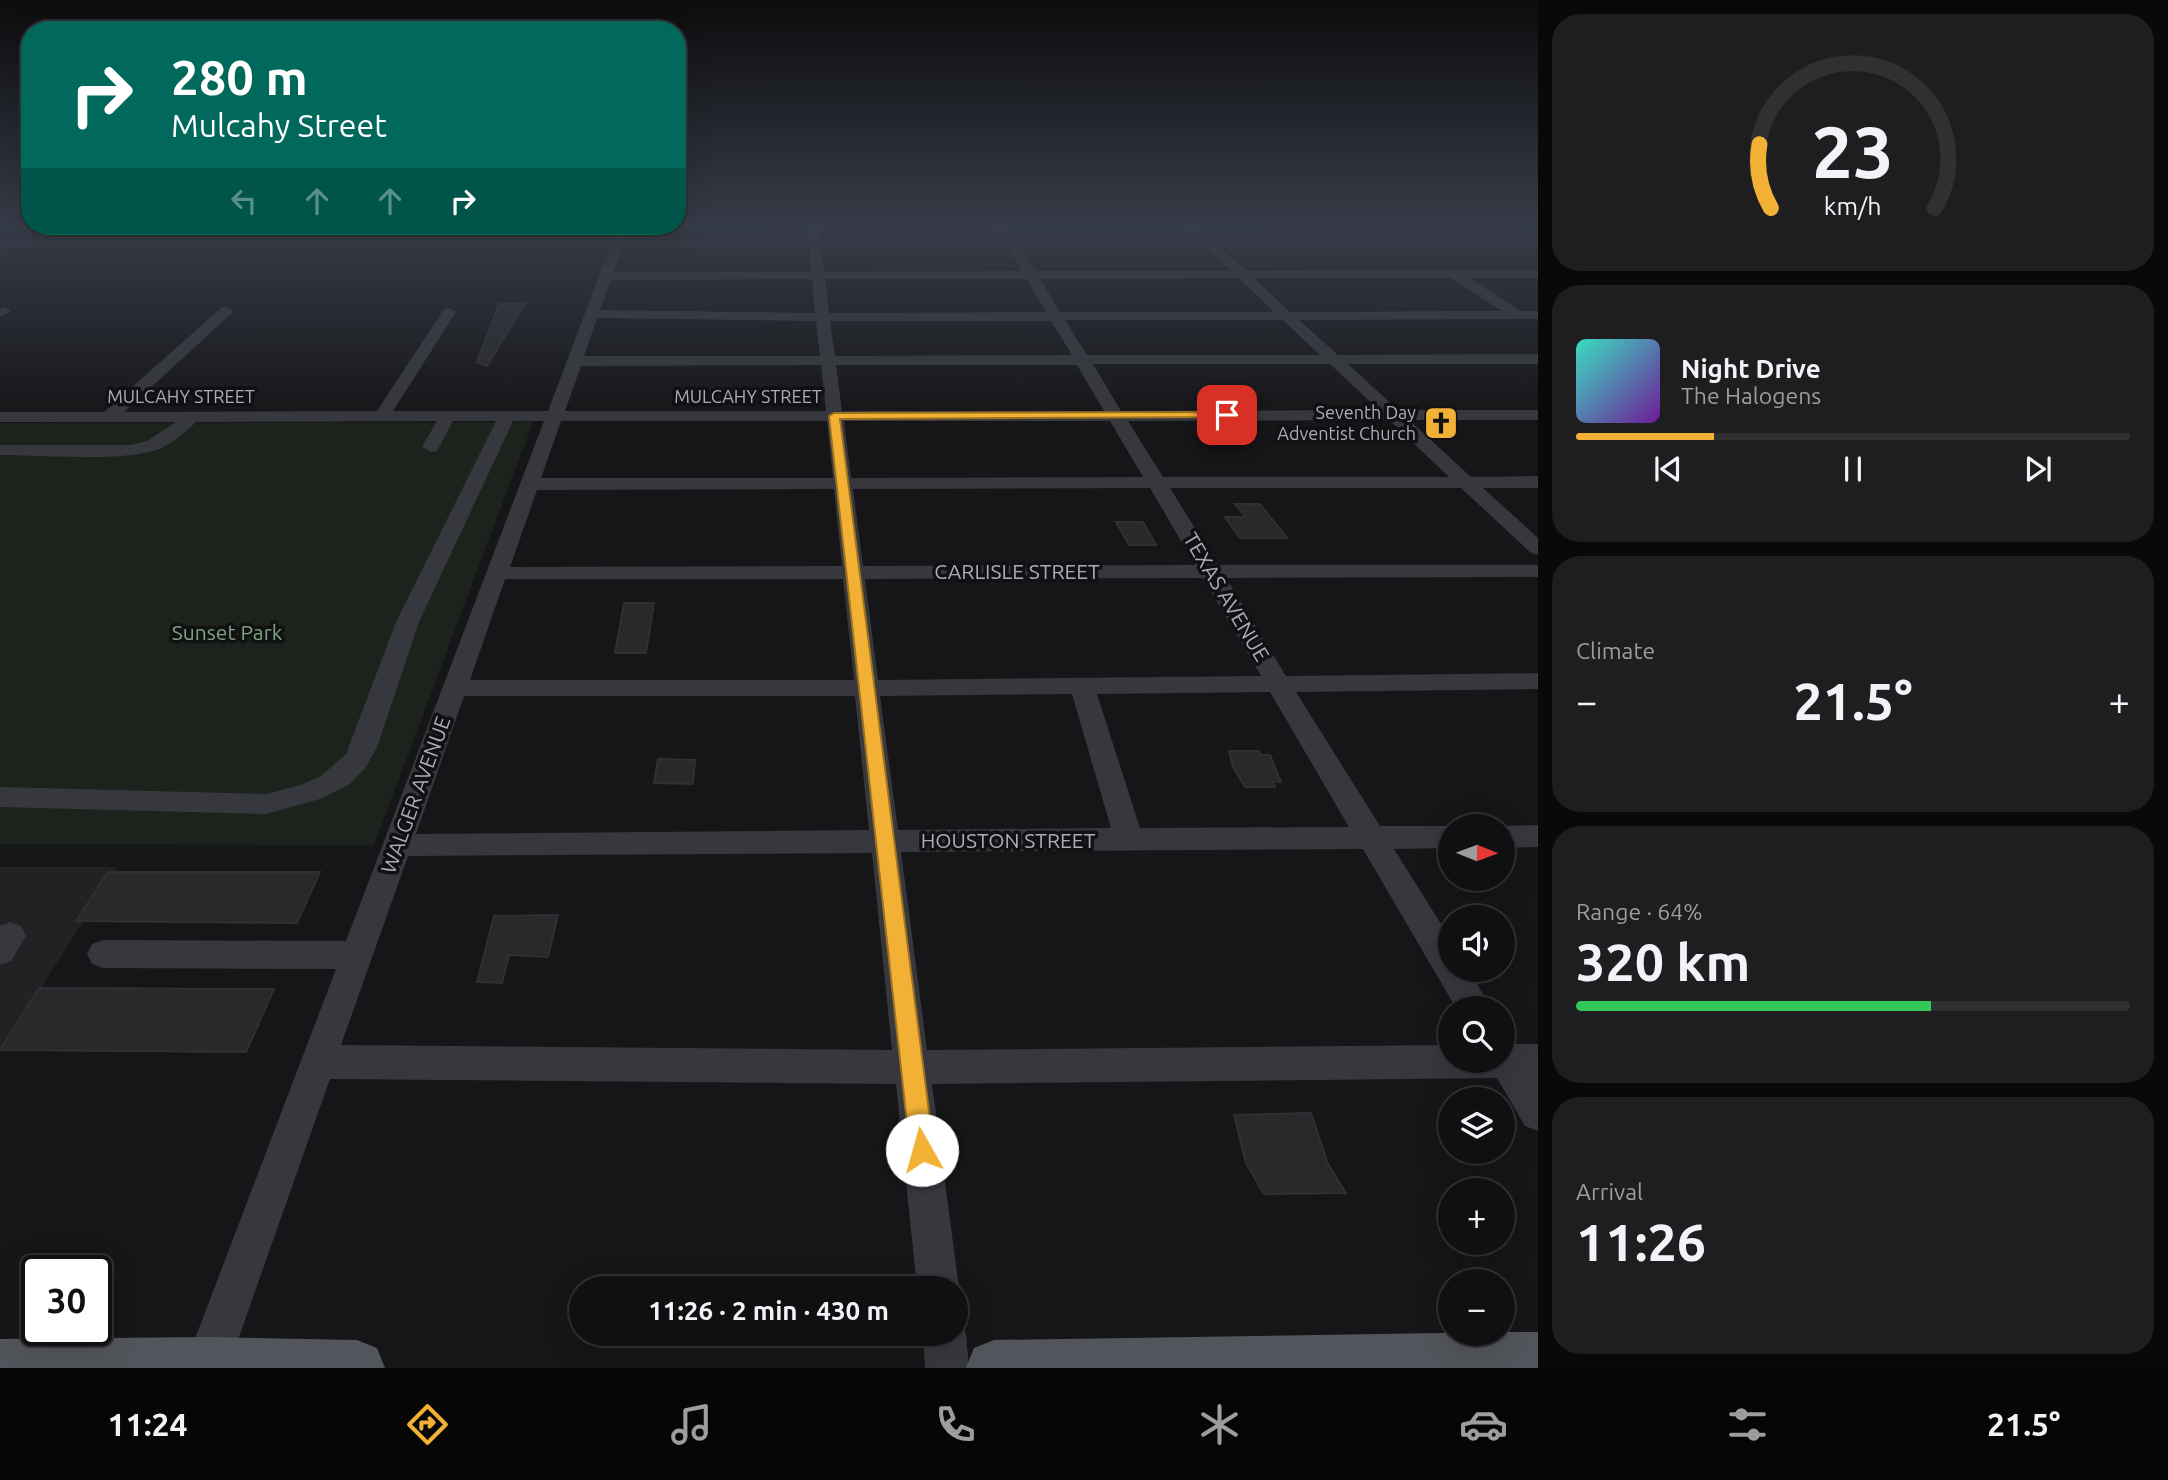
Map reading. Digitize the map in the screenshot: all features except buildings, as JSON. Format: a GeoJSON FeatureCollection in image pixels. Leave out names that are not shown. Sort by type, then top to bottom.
{"type":"FeatureCollection","features":[{"type":"Feature","properties":{"kind":"main road"},"geometry":{"type":"LineString","coordinates":[[994,1368],[1352,1365],[1538,1360]]}},
{"type":"Feature","properties":{"kind":"main road"},"geometry":{"type":"LineString","coordinates":[[0,1367],[207,1365],[357,1368]]}},
{"type":"Feature","properties":{"kind":"street","name":"WALGER AVENUE"},"geometry":{"type":"LineString","coordinates":[[207,1365],[601,290]]}},
{"type":"Feature","properties":{"kind":"street"},"geometry":{"type":"LineString","coordinates":[[820,290],[937,1276]]}},
{"type":"Feature","properties":{"kind":"street","name":"TEXAS AVENUE"},"geometry":{"type":"LineString","coordinates":[[1040,290],[1438,948]]}},
{"type":"Feature","properties":{"kind":"street"},"geometry":{"type":"LineString","coordinates":[[1259,290],[1538,549]]}},
{"type":"Feature","properties":{"kind":"street"},"geometry":{"type":"LineString","coordinates":[[1477,290],[1538,328]]}},
{"type":"Feature","properties":{"kind":"street"},"geometry":{"type":"LineString","coordinates":[[108,417],[226,311]]}},
{"type":"Feature","properties":{"kind":"street"},"geometry":{"type":"LineString","coordinates":[[382,416],[449,312]]}},
{"type":"Feature","properties":{"kind":"street"},"geometry":{"type":"LineString","coordinates":[[592,314],[823,317],[1538,314]]}},
{"type":"Feature","properties":{"kind":"street"},"geometry":{"type":"LineString","coordinates":[[575,361],[1538,359]]}},
{"type":"Feature","properties":{"kind":"street","name":"MULCAHY STREET"},"geometry":{"type":"LineString","coordinates":[[4,421],[108,417],[1538,415]]}},
{"type":"Feature","properties":{"kind":"street"},"geometry":{"type":"LineString","coordinates":[[431,447],[448,416]]}},
{"type":"Feature","properties":{"kind":"street"},"geometry":{"type":"LineString","coordinates":[[0,797],[266,804],[303,795],[330,783],[349,769],[375,716],[395,654],[420,594],[507,416]]}},
{"type":"Feature","properties":{"kind":"street"},"geometry":{"type":"LineString","coordinates":[[0,450],[130,450],[153,445],[170,436],[191,417]]}},
{"type":"Feature","properties":{"kind":"street"},"geometry":{"type":"LineString","coordinates":[[530,484],[1538,482]]}},
{"type":"Feature","properties":{"kind":"street","name":"CARLISLE STREET"},"geometry":{"type":"LineString","coordinates":[[497,573],[1538,571]]}},
{"type":"Feature","properties":{"kind":"street"},"geometry":{"type":"LineString","coordinates":[[455,688],[867,688],[1538,681]]}},
{"type":"Feature","properties":{"kind":"street"},"geometry":{"type":"LineString","coordinates":[[1082,686],[1129,840]]}},
{"type":"Feature","properties":{"kind":"street"},"geometry":{"type":"LineString","coordinates":[[1516,837],[1538,836]]}},
{"type":"Feature","properties":{"kind":"street","name":"HOUSTON STREET"},"geometry":{"type":"LineString","coordinates":[[398,845],[1438,837]]}},
{"type":"Feature","properties":{"kind":"street"},"geometry":{"type":"LineString","coordinates":[[103,954],[358,955]]}},
{"type":"Feature","properties":{"kind":"street"},"geometry":{"type":"LineString","coordinates":[[319,1062],[912,1067],[1516,1059],[1538,1113]]}},
{"type":"Feature","properties":{"kind":"street"},"geometry":{"type":"LineString","coordinates":[[944,1346],[947,1368]]}},
{"type":"Feature","properties":{"kind":"shaded area"},"geometry":{"type":"Polygon","coordinates":[[[0,867],[118,867],[0,1052],[0,867]]]}},
{"type":"Feature","properties":{"kind":"green space","name":"Sunset Park"},"geometry":{"type":"Polygon","coordinates":[[[533,422],[374,845],[0,844],[0,423],[533,422]]]}},
{"type":"Feature","properties":{"kind":"place","name":"Seventh Day Adventist Church"},"geometry":{"type":"Point","coordinates":[1441,423]}},
{"type":"Feature","properties":{"kind":"route"},"geometry":{"type":"LineString","coordinates":[[922,1150],[834,416],[1227,415]]}}]}
